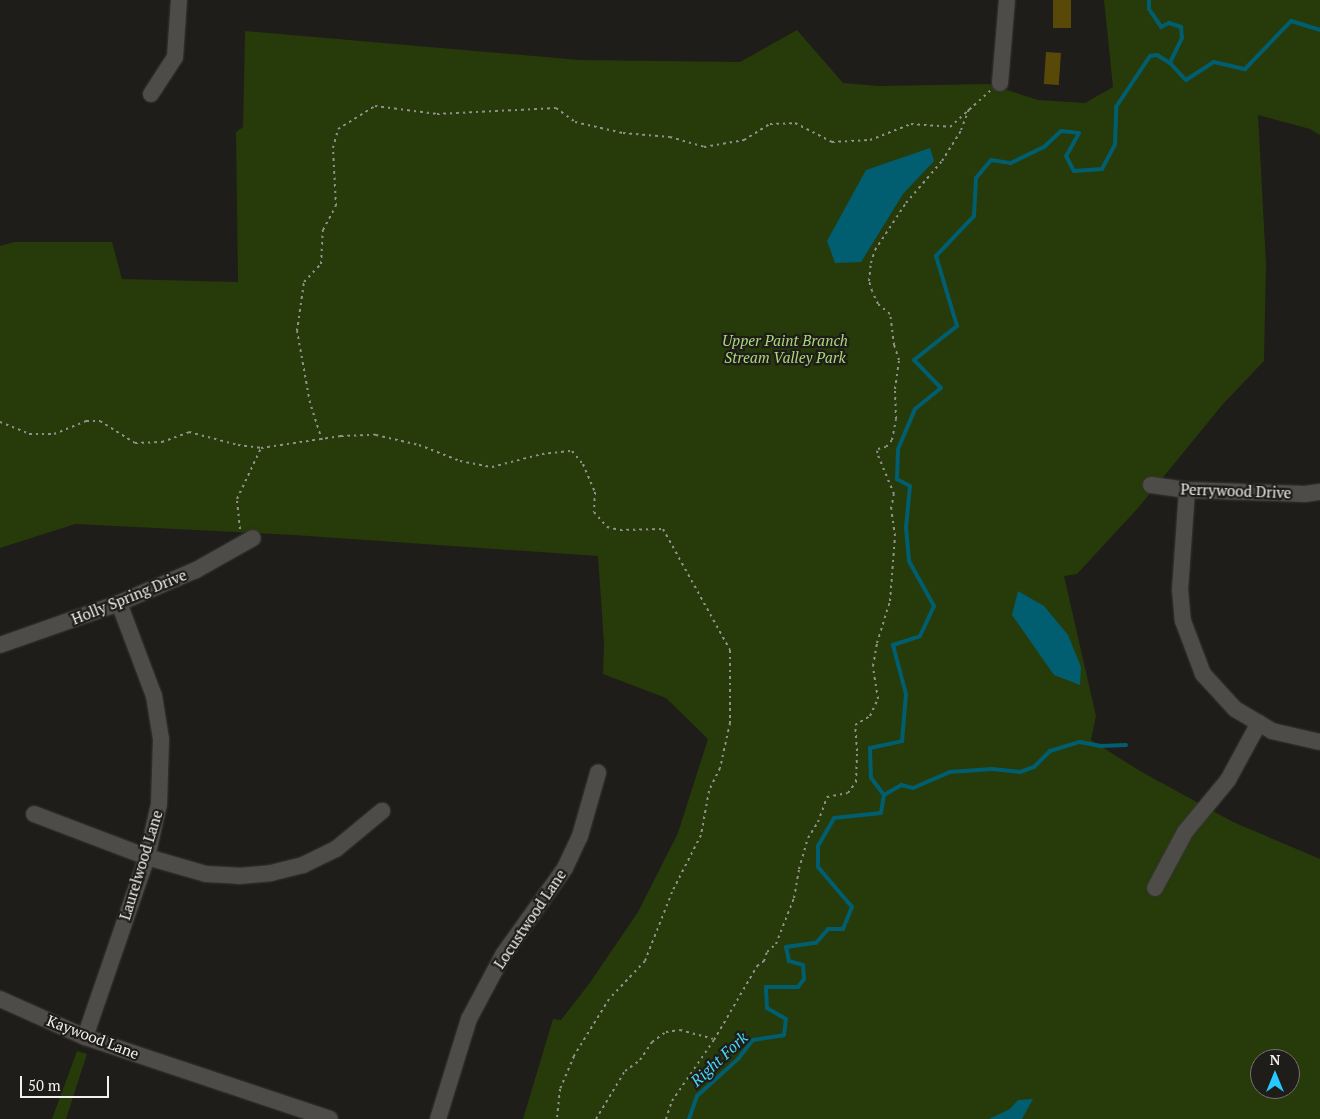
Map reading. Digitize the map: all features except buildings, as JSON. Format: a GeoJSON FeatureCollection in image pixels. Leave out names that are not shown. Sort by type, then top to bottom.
{"type":"FeatureCollection","features":[{"type":"Feature","properties":{"kind":"street"},"geometry":{"type":"LineString","coordinates":[[151,94],[175,57],[179,0]]}},
{"type":"Feature","properties":{"kind":"street"},"geometry":{"type":"LineString","coordinates":[[1000,83],[1007,0]]}},
{"type":"Feature","properties":{"kind":"street","name":"Perrywood Drive"},"geometry":{"type":"LineString","coordinates":[[1151,485],[1187,490],[1305,494],[1320,492]]}},
{"type":"Feature","properties":{"kind":"street"},"geometry":{"type":"LineString","coordinates":[[1187,490],[1180,589],[1185,632],[1202,674],[1235,709],[1272,731],[1320,742]]}},
{"type":"Feature","properties":{"kind":"street","name":"Holly Spring Drive"},"geometry":{"type":"LineString","coordinates":[[0,645],[119,603],[196,570],[253,538]]}},
{"type":"Feature","properties":{"kind":"street","name":"Laurelwood Lane"},"geometry":{"type":"LineString","coordinates":[[85,1037],[147,857],[159,804],[161,739],[154,696],[119,603]]}},
{"type":"Feature","properties":{"kind":"street"},"geometry":{"type":"LineString","coordinates":[[1155,888],[1185,832],[1228,780],[1259,723]]}},
{"type":"Feature","properties":{"kind":"street","name":"Locustwood Lane"},"geometry":{"type":"LineString","coordinates":[[438,1119],[470,1019],[503,955],[565,868],[580,836],[598,773]]}},
{"type":"Feature","properties":{"kind":"street"},"geometry":{"type":"LineString","coordinates":[[34,814],[147,857],[206,874],[239,876],[271,873],[303,864],[336,849],[382,811]]}},
{"type":"Feature","properties":{"kind":"street","name":"Kaywood Lane"},"geometry":{"type":"LineString","coordinates":[[0,999],[85,1037],[330,1119]]}},
{"type":"Feature","properties":{"kind":"path"},"geometry":{"type":"LineString","coordinates":[[322,440],[310,403],[296,331],[304,282],[321,264],[323,230],[336,206],[333,148],[338,129],[375,106],[437,114],[556,108],[576,122],[623,133],[670,137],[704,147],[744,140],[770,124],[795,124],[832,142],[870,140],[911,124],[950,127],[970,107],[1000,83]]}},
{"type":"Feature","properties":{"kind":"path"},"geometry":{"type":"LineString","coordinates":[[666,1119],[672,1101],[714,1040],[757,966],[764,961],[767,952],[776,944],[794,898],[799,869],[808,838],[818,822],[827,797],[848,793],[856,782],[858,751],[855,725],[870,716],[878,699],[874,666],[877,643],[890,601],[895,536],[891,508],[894,494],[878,453],[878,448],[886,447],[892,440],[896,419],[895,389],[899,360],[894,345],[890,314],[878,304],[869,281],[871,263],[875,250],[906,203],[942,161],[961,130],[970,107]]}},
{"type":"Feature","properties":{"kind":"path"},"geometry":{"type":"LineString","coordinates":[[0,422],[29,434],[54,434],[86,421],[100,421],[135,443],[162,442],[190,432],[238,445],[261,448],[340,436],[376,435],[419,445],[460,462],[492,467],[542,454],[572,451],[583,464],[595,492],[594,512],[607,527],[620,530],[663,530],[730,650],[730,723],[720,768],[709,791],[701,835],[672,892],[645,961],[609,999],[574,1056],[560,1089],[557,1119]]}},
{"type":"Feature","properties":{"kind":"path"},"geometry":{"type":"LineString","coordinates":[[230,551],[240,533],[237,499],[261,448]]}},
{"type":"Feature","properties":{"kind":"path"},"geometry":{"type":"LineString","coordinates":[[596,1119],[625,1070],[640,1060],[652,1042],[666,1032],[680,1030],[714,1040]]}},
{"type":"Feature","properties":{"kind":"green space","name":"Upper Paint Branch Stream Valley Park"},"geometry":{"type":"Polygon","coordinates":[[[1104,0],[1320,0],[1320,135],[1310,129],[1258,115],[1266,263],[1264,361],[1223,404],[1138,508],[1077,574],[1064,576],[1096,716],[1091,740],[1140,771],[1233,822],[1320,859],[1320,1119],[523,1119],[553,1019],[561,1020],[589,984],[638,912],[678,833],[708,739],[666,698],[603,674],[604,643],[598,556],[294,535],[75,524],[0,548],[0,246],[14,242],[112,242],[122,279],[238,282],[236,132],[243,127],[245,31],[579,60],[740,62],[797,30],[843,83],[878,86],[988,84],[1038,100],[1085,103],[1113,87],[1104,0]]]}},
{"type":"Feature","properties":{"kind":"green space"},"geometry":{"type":"Polygon","coordinates":[[[77,1051],[87,1054],[66,1119],[52,1119],[77,1051]]]}},
{"type":"Feature","properties":{"kind":"water"},"geometry":{"type":"Polygon","coordinates":[[[930,148],[934,161],[903,194],[861,262],[835,263],[827,241],[866,170],[930,148]]]}},
{"type":"Feature","properties":{"kind":"water"},"geometry":{"type":"Polygon","coordinates":[[[1018,591],[1044,606],[1068,635],[1081,667],[1080,685],[1054,675],[1012,615],[1018,591]]]}},
{"type":"Feature","properties":{"kind":"water"},"geometry":{"type":"Polygon","coordinates":[[[1033,1099],[1022,1119],[989,1119],[1010,1109],[1018,1100],[1033,1099]]]}},
{"type":"Feature","properties":{"kind":"waterway"},"geometry":{"type":"LineString","coordinates":[[1149,0],[1149,9],[1161,27],[1169,23],[1181,27],[1182,38],[1170,63]]}},
{"type":"Feature","properties":{"kind":"waterway","name":"Right Fork"},"geometry":{"type":"LineString","coordinates":[[689,1119],[697,1096],[738,1059],[753,1040],[784,1035],[786,1019],[767,1008],[766,987],[798,987],[804,979],[803,965],[789,961],[786,947],[816,943],[828,929],[843,929],[852,907],[818,867],[818,846],[834,818],[881,813],[884,795],[871,778],[870,748],[902,741],[906,694],[893,645],[920,636],[934,606],[909,561],[906,528],[910,486],[897,479],[898,449],[915,409],[941,388],[914,360],[957,326],[936,256],[974,216],[976,178],[991,160],[1011,163],[1044,147],[1061,131],[1079,133],[1066,156],[1074,171],[1102,169],[1115,145],[1116,107],[1150,56],[1157,55],[1170,63],[1186,80],[1214,62],[1245,69],[1291,21],[1320,30]]}},
{"type":"Feature","properties":{"kind":"waterway"},"geometry":{"type":"LineString","coordinates":[[884,795],[901,785],[913,788],[950,772],[992,769],[1020,772],[1034,767],[1050,751],[1080,742],[1100,746],[1126,745]]}}]}
